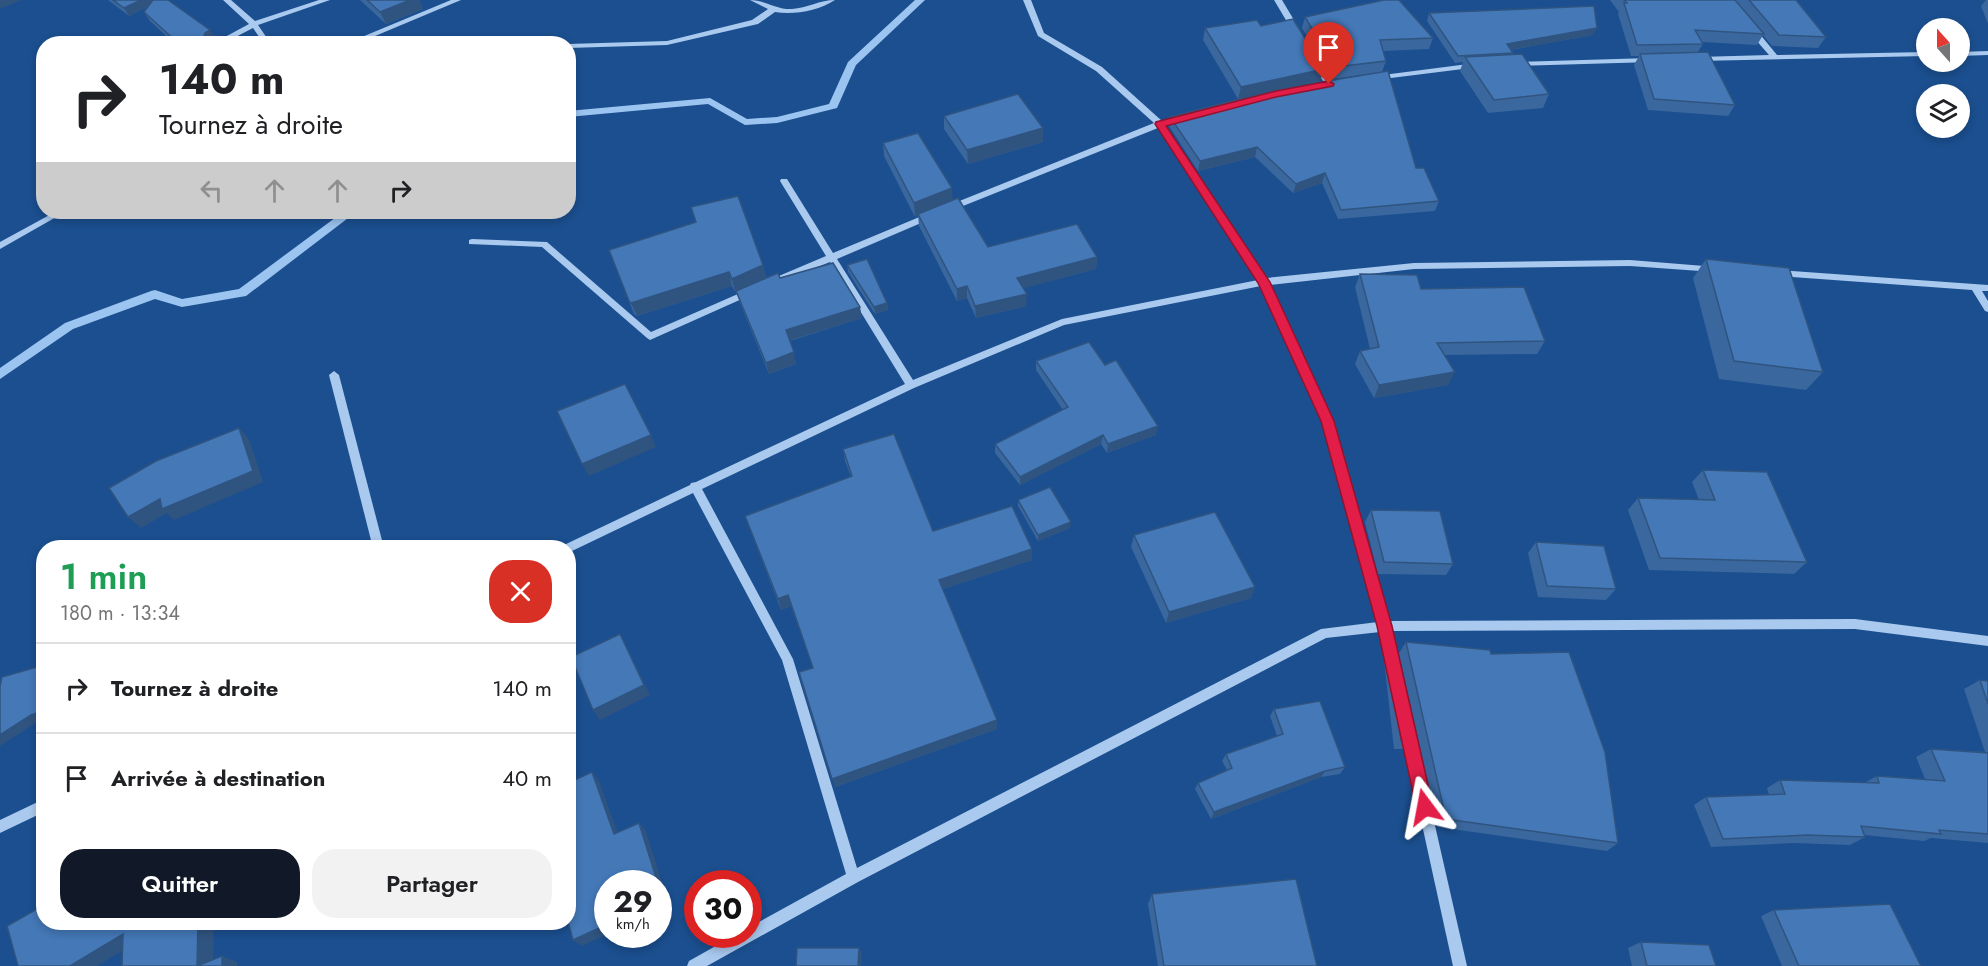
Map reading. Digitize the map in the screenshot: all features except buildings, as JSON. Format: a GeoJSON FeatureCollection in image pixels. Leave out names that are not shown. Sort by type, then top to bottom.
{"type":"FeatureCollection","features":[{"type":"Feature","properties":{"kind":"street"},"geometry":{"type":"LineString","coordinates":[[227,0],[254,24],[262,36]]}},
{"type":"Feature","properties":{"kind":"street"},"geometry":{"type":"LineString","coordinates":[[231,36],[254,24],[326,0]]}},
{"type":"Feature","properties":{"kind":"street"},"geometry":{"type":"LineString","coordinates":[[368,36],[457,0]]}},
{"type":"Feature","properties":{"kind":"street"},"geometry":{"type":"LineString","coordinates":[[754,0],[772,10],[800,12],[831,0]]}},
{"type":"Feature","properties":{"kind":"street"},"geometry":{"type":"LineString","coordinates":[[1027,0],[1041,34],[1099,69],[1160,124],[1264,282],[1327,421],[1385,626],[1395,671]]}},
{"type":"Feature","properties":{"kind":"street"},"geometry":{"type":"LineString","coordinates":[[1278,0],[1300,37]]}},
{"type":"Feature","properties":{"kind":"street"},"geometry":{"type":"LineString","coordinates":[[576,46],[667,43],[755,22],[772,10]]}},
{"type":"Feature","properties":{"kind":"street"},"geometry":{"type":"LineString","coordinates":[[1747,24],[1774,56]]}},
{"type":"Feature","properties":{"kind":"street"},"geometry":{"type":"LineString","coordinates":[[1970,54],[1988,53]]}},
{"type":"Feature","properties":{"kind":"street"},"geometry":{"type":"LineString","coordinates":[[1693,59],[1916,54]]}},
{"type":"Feature","properties":{"kind":"street"},"geometry":{"type":"LineString","coordinates":[[1312,56],[1329,84]]}},
{"type":"Feature","properties":{"kind":"street"},"geometry":{"type":"LineString","coordinates":[[1506,64],[1658,60]]}},
{"type":"Feature","properties":{"kind":"street"},"geometry":{"type":"LineString","coordinates":[[1365,79],[1483,65]]}},
{"type":"Feature","properties":{"kind":"street"},"geometry":{"type":"LineString","coordinates":[[1318,86],[1341,82]]}},
{"type":"Feature","properties":{"kind":"street"},"geometry":{"type":"LineString","coordinates":[[472,242],[544,244],[650,336],[831,256],[1160,124],[1195,115]]}},
{"type":"Feature","properties":{"kind":"street"},"geometry":{"type":"LineString","coordinates":[[784,181],[911,385]]}},
{"type":"Feature","properties":{"kind":"street"},"geometry":{"type":"LineString","coordinates":[[0,246],[48,219]]}},
{"type":"Feature","properties":{"kind":"street"},"geometry":{"type":"LineString","coordinates":[[576,544],[911,385],[1062,322],[1264,282],[1414,266],[1630,263],[1725,269]]}},
{"type":"Feature","properties":{"kind":"street"},"geometry":{"type":"LineString","coordinates":[[1761,272],[1988,288]]}},
{"type":"Feature","properties":{"kind":"street"},"geometry":{"type":"LineString","coordinates":[[1975,287],[1988,309]]}},
{"type":"Feature","properties":{"kind":"street"},"geometry":{"type":"LineString","coordinates":[[334,375],[377,540]]}},
{"type":"Feature","properties":{"kind":"street"},"geometry":{"type":"LineString","coordinates":[[695,486],[787,659],[853,878]]}},
{"type":"Feature","properties":{"kind":"street"},"geometry":{"type":"LineString","coordinates":[[694,966],[853,878],[1324,633],[1385,626],[1855,624],[1988,641]]}},
{"type":"Feature","properties":{"kind":"street"},"geometry":{"type":"LineString","coordinates":[[1405,717],[1460,966]]}},
{"type":"Feature","properties":{"kind":"street"},"geometry":{"type":"LineString","coordinates":[[0,827],[36,810]]}},
{"type":"Feature","properties":{"kind":"waterway"},"geometry":{"type":"LineString","coordinates":[[576,113],[710,101],[745,122],[777,120],[833,106],[852,64],[920,0]]}},
{"type":"Feature","properties":{"kind":"waterway"},"geometry":{"type":"LineString","coordinates":[[0,374],[69,326],[155,294],[182,303],[242,293],[341,219]]}},
{"type":"Feature","properties":{"kind":"route"},"geometry":{"type":"LineString","coordinates":[[1329,84],[1276,94],[1160,124],[1264,282],[1327,421],[1385,626],[1425,807]]}}]}
